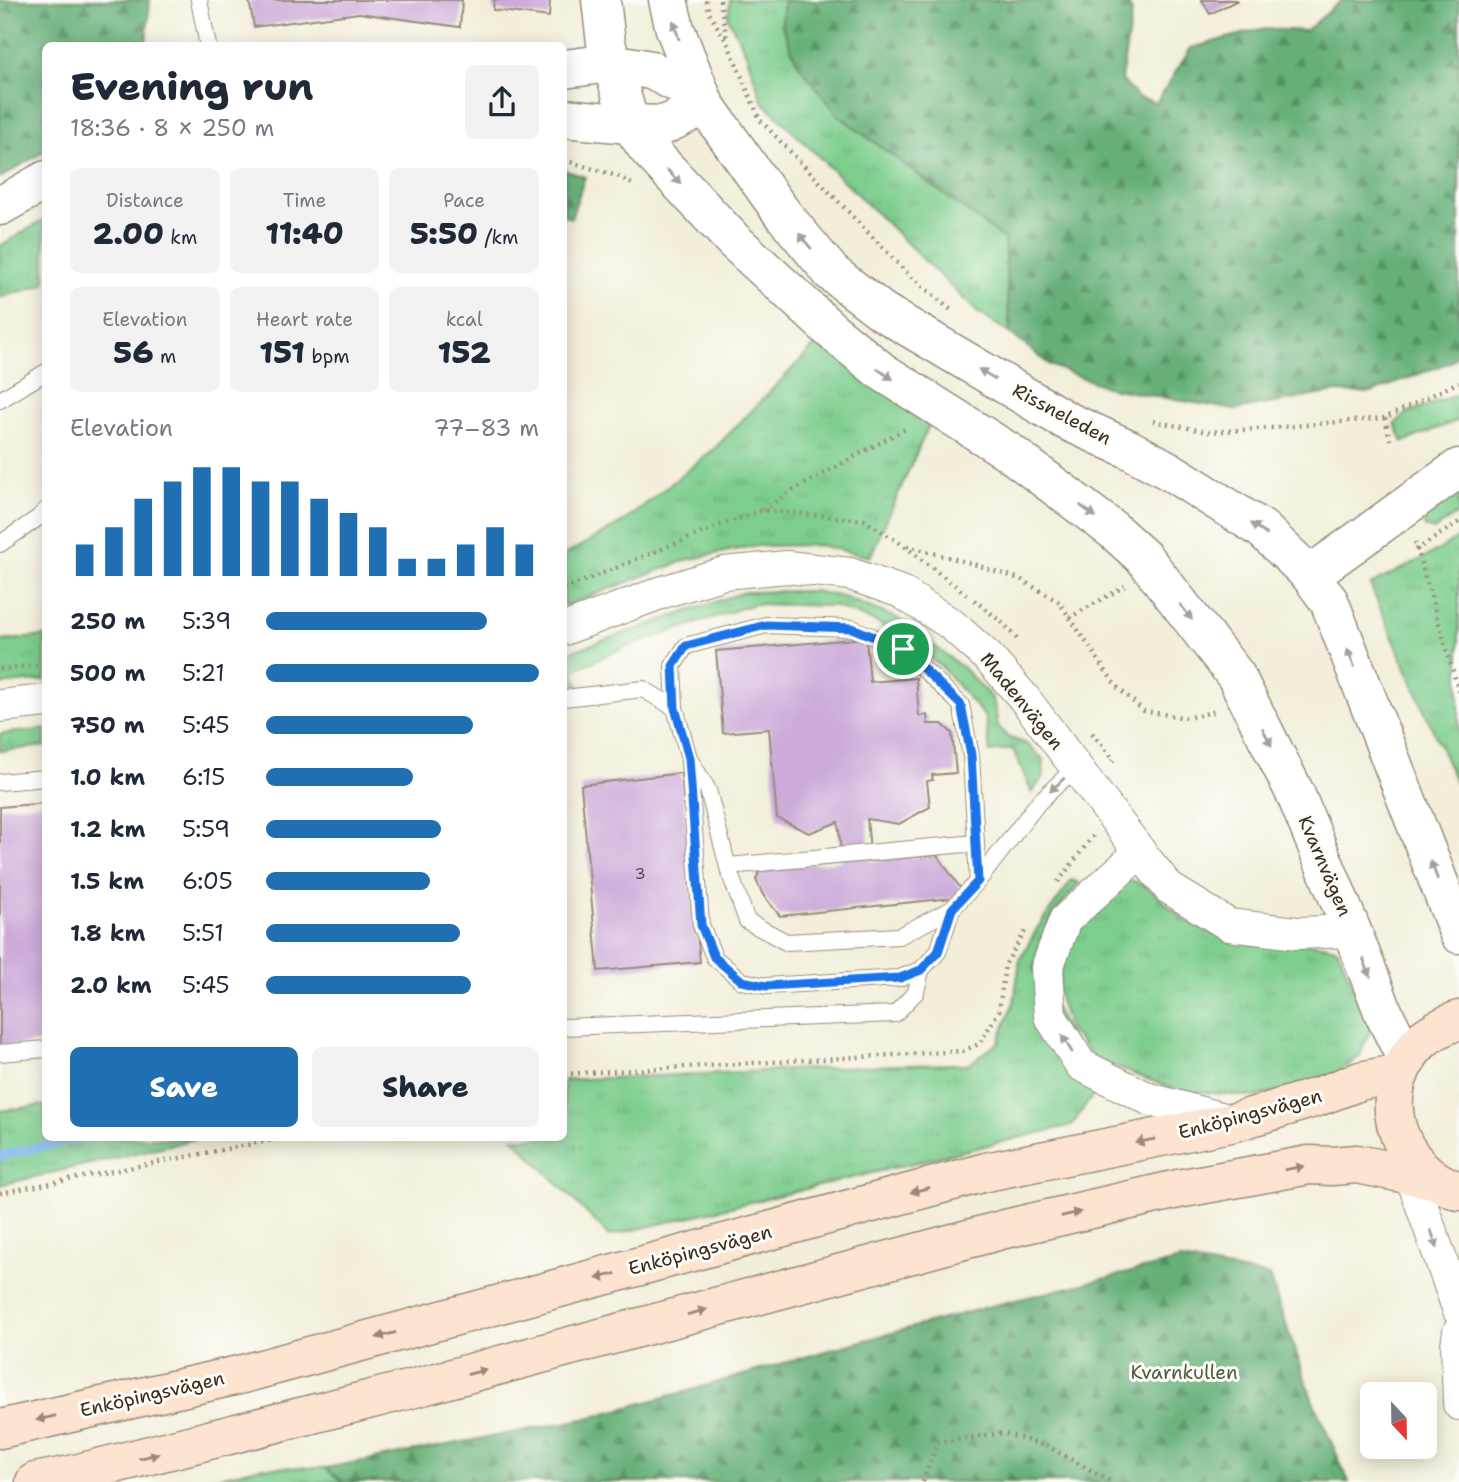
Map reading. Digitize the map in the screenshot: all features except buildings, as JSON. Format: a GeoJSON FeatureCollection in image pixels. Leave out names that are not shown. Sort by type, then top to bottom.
{"type":"FeatureCollection","features":[{"type":"Feature","properties":{"kind":"main road"},"geometry":{"type":"LineString","coordinates":[[1434,1182],[1415,1163],[1402,1143],[1395,1120],[1394,1096],[1403,1066],[1421,1041],[1440,1027],[1459,1020]]}},
{"type":"Feature","properties":{"kind":"main road","name":"Enköpingsvägen"},"geometry":{"type":"LineString","coordinates":[[0,1429],[243,1374],[986,1172],[1235,1122],[1317,1097],[1403,1066]]}},
{"type":"Feature","properties":{"kind":"main road"},"geometry":{"type":"LineString","coordinates":[[35,1482],[411,1389],[1005,1229],[1178,1189],[1309,1165],[1357,1164],[1434,1182]]}},
{"type":"Feature","properties":{"kind":"street"},"geometry":{"type":"LineString","coordinates":[[601,0],[611,63],[630,124],[647,148],[733,240],[832,331],[881,371],[1009,452],[1113,530],[1144,558],[1232,692]]}},
{"type":"Feature","properties":{"kind":"street"},"geometry":{"type":"LineString","coordinates":[[567,118],[665,125],[705,105],[675,29],[668,0]]}},
{"type":"Feature","properties":{"kind":"street","name":"Rissneleden"},"geometry":{"type":"LineString","coordinates":[[567,69],[611,63],[651,70],[679,84],[705,105],[782,212],[832,273],[884,312],[1067,421],[1129,449],[1171,472],[1262,529],[1310,575]]}},
{"type":"Feature","properties":{"kind":"street"},"geometry":{"type":"LineString","coordinates":[[0,206],[42,182]]}},
{"type":"Feature","properties":{"kind":"street"},"geometry":{"type":"LineString","coordinates":[[1459,468],[1310,575],[1329,601],[1459,934]]}},
{"type":"Feature","properties":{"kind":"street","name":"Madenvägen"},"geometry":{"type":"LineString","coordinates":[[567,628],[663,592],[724,573],[788,567],[850,574],[901,592],[951,624],[988,657],[1024,698],[1169,888],[1229,925],[1297,933],[1352,931]]}},
{"type":"Feature","properties":{"kind":"street","name":"Kvarnvägen"},"geometry":{"type":"LineString","coordinates":[[1232,692],[1295,793],[1352,931],[1403,1066]]}},
{"type":"Feature","properties":{"kind":"street"},"geometry":{"type":"LineString","coordinates":[[0,706],[42,701]]}},
{"type":"Feature","properties":{"kind":"street"},"geometry":{"type":"LineString","coordinates":[[1140,852],[1065,920],[1047,968],[1050,1016],[1081,1065],[1149,1099],[1235,1122]]}},
{"type":"Feature","properties":{"kind":"street"},"geometry":{"type":"LineString","coordinates":[[1434,1182],[1459,1311]]}},
{"type":"Feature","properties":{"kind":"street"},"geometry":{"type":"LineString","coordinates":[[1459,1331],[1459,1404]]}},
{"type":"Feature","properties":{"kind":"lane"},"geometry":{"type":"LineString","coordinates":[[199,0],[207,42]]}},
{"type":"Feature","properties":{"kind":"lane"},"geometry":{"type":"LineString","coordinates":[[0,400],[42,374]]}},
{"type":"Feature","properties":{"kind":"lane"},"geometry":{"type":"LineString","coordinates":[[0,544],[42,514]]}},
{"type":"Feature","properties":{"kind":"lane"},"geometry":{"type":"LineString","coordinates":[[952,909],[938,952],[921,970],[900,978],[766,986],[742,981],[714,957],[701,925],[689,758],[675,708],[673,666],[686,646],[766,625],[852,628],[903,649],[961,705],[971,755],[978,881]]}},
{"type":"Feature","properties":{"kind":"lane"},"geometry":{"type":"LineString","coordinates":[[567,698],[643,689],[675,708]]}},
{"type":"Feature","properties":{"kind":"lane"},"geometry":{"type":"LineString","coordinates":[[689,758],[708,790],[728,866],[747,921],[786,942],[899,936],[952,909],[978,881],[1038,803],[1083,775]]}},
{"type":"Feature","properties":{"kind":"lane"},"geometry":{"type":"LineString","coordinates":[[0,782],[42,778]]}},
{"type":"Feature","properties":{"kind":"lane"},"geometry":{"type":"LineString","coordinates":[[728,866],[976,843]]}},
{"type":"Feature","properties":{"kind":"lane"},"geometry":{"type":"LineString","coordinates":[[567,1027],[895,1014],[916,992],[921,970]]}},
{"type":"Feature","properties":{"kind":"lane"},"geometry":{"type":"LineString","coordinates":[[0,1053],[42,1049]]}},
{"type":"Feature","properties":{"kind":"path"},"geometry":{"type":"LineString","coordinates":[[706,0],[709,13],[727,44],[760,120],[909,275],[958,316]]}},
{"type":"Feature","properties":{"kind":"path"},"geometry":{"type":"LineString","coordinates":[[720,0],[727,44]]}},
{"type":"Feature","properties":{"kind":"path"},"geometry":{"type":"LineString","coordinates":[[1142,419],[1208,432],[1385,418],[1459,382]]}},
{"type":"Feature","properties":{"kind":"path"},"geometry":{"type":"LineString","coordinates":[[1385,418],[1390,440]]}},
{"type":"Feature","properties":{"kind":"path"},"geometry":{"type":"LineString","coordinates":[[567,588],[762,510],[788,493],[916,424]]}},
{"type":"Feature","properties":{"kind":"path"},"geometry":{"type":"LineString","coordinates":[[762,510],[864,520],[903,545],[1003,623],[1020,644]]}},
{"type":"Feature","properties":{"kind":"path"},"geometry":{"type":"LineString","coordinates":[[1459,522],[1416,550],[1459,692]]}},
{"type":"Feature","properties":{"kind":"path"},"geometry":{"type":"LineString","coordinates":[[903,545],[1020,579],[1059,602],[1116,686],[1144,710],[1187,719],[1232,692]]}},
{"type":"Feature","properties":{"kind":"path"},"geometry":{"type":"LineString","coordinates":[[1069,618],[1129,584]]}},
{"type":"Feature","properties":{"kind":"path"},"geometry":{"type":"LineString","coordinates":[[0,668],[42,664]]}},
{"type":"Feature","properties":{"kind":"path"},"geometry":{"type":"LineString","coordinates":[[1083,775],[1114,760],[1088,728]]}},
{"type":"Feature","properties":{"kind":"path"},"geometry":{"type":"LineString","coordinates":[[1054,888],[1098,829]]}},
{"type":"Feature","properties":{"kind":"path"},"geometry":{"type":"LineString","coordinates":[[567,1074],[963,1051],[979,1044],[999,1011],[1005,965],[1032,919]]}},
{"type":"Feature","properties":{"kind":"path"},"geometry":{"type":"LineString","coordinates":[[0,1193],[268,1141]]}},
{"type":"Feature","properties":{"kind":"path"},"geometry":{"type":"LineString","coordinates":[[923,1482],[937,1442],[1003,1433],[1049,1447],[1112,1482]]}},
{"type":"Feature","properties":{"kind":"green space"},"geometry":{"type":"Polygon","coordinates":[[[0,0],[150,0],[146,42],[42,42],[42,153],[0,178],[0,0]]]}},
{"type":"Feature","properties":{"kind":"green space"},"geometry":{"type":"Polygon","coordinates":[[[730,0],[784,0],[782,24],[838,115],[1004,239],[1010,333],[977,312],[762,101],[746,53],[728,18],[730,0]]]}},
{"type":"Feature","properties":{"kind":"green space"},"geometry":{"type":"Polygon","coordinates":[[[784,0],[1127,0],[1132,12],[1121,79],[1137,97],[1156,103],[1191,48],[1260,29],[1306,31],[1342,0],[1459,0],[1459,354],[1450,362],[1371,393],[1335,392],[1235,410],[1109,388],[1050,365],[1010,333],[1004,239],[838,115],[796,61],[782,24],[784,0]]]}},
{"type":"Feature","properties":{"kind":"green space"},"geometry":{"type":"Polygon","coordinates":[[[567,171],[585,177],[571,218],[567,217],[567,171]]]}},
{"type":"Feature","properties":{"kind":"green space"},"geometry":{"type":"Polygon","coordinates":[[[42,221],[42,285],[0,298],[0,246],[42,221]]]}},
{"type":"Feature","properties":{"kind":"green space"},"geometry":{"type":"Polygon","coordinates":[[[822,338],[929,425],[870,557],[819,545],[753,546],[686,560],[567,605],[567,553],[622,523],[713,450],[822,338]]]}},
{"type":"Feature","properties":{"kind":"green space"},"geometry":{"type":"Polygon","coordinates":[[[1459,394],[1459,420],[1403,442],[1395,424],[1408,412],[1459,394]]]}},
{"type":"Feature","properties":{"kind":"green space"},"geometry":{"type":"Polygon","coordinates":[[[1459,492],[1459,513],[1434,530],[1425,527],[1421,514],[1459,492]]]}},
{"type":"Feature","properties":{"kind":"green space"},"geometry":{"type":"Polygon","coordinates":[[[1459,537],[1459,790],[1370,585],[1459,537]]]}},
{"type":"Feature","properties":{"kind":"green space"},"geometry":{"type":"Polygon","coordinates":[[[813,591],[843,597],[899,619],[963,668],[993,699],[998,726],[1007,737],[1025,743],[1043,759],[1044,775],[1032,793],[1013,749],[990,752],[985,717],[941,666],[878,623],[834,606],[754,604],[628,646],[573,670],[579,687],[567,691],[569,652],[744,592],[813,591]]]}},
{"type":"Feature","properties":{"kind":"green space"},"geometry":{"type":"Polygon","coordinates":[[[42,636],[42,680],[0,685],[0,641],[42,636]]]}},
{"type":"Feature","properties":{"kind":"green space"},"geometry":{"type":"Polygon","coordinates":[[[42,729],[42,746],[0,751],[0,734],[42,729]]]}},
{"type":"Feature","properties":{"kind":"green space"},"geometry":{"type":"Polygon","coordinates":[[[1072,880],[1079,883],[1054,913],[1040,940],[1034,970],[1098,1088],[1072,1125],[609,1236],[516,1141],[567,1141],[567,1080],[969,1064],[998,1043],[1014,1002],[1020,959],[1038,927],[1072,880]]]}},
{"type":"Feature","properties":{"kind":"green space"},"geometry":{"type":"Polygon","coordinates":[[[1135,881],[1149,889],[1186,921],[1229,939],[1266,945],[1315,944],[1338,949],[1371,1030],[1359,1057],[1336,1074],[1256,1097],[1178,1090],[1093,1057],[1069,1029],[1058,993],[1060,971],[1080,922],[1118,883],[1135,881]]]}},
{"type":"Feature","properties":{"kind":"green space"},"geometry":{"type":"Polygon","coordinates":[[[42,1105],[42,1141],[186,1141],[0,1185],[0,1111],[42,1105]]]}},
{"type":"Feature","properties":{"kind":"green space","name":"Kvarnkullen"},"geometry":{"type":"Polygon","coordinates":[[[1181,1260],[1269,1276],[1313,1401],[1349,1482],[343,1482],[325,1468],[584,1419],[991,1306],[1181,1260]]]}},
{"type":"Feature","properties":{"kind":"green space"},"geometry":{"type":"Polygon","coordinates":[[[262,1467],[325,1468],[343,1482],[198,1482],[262,1467]]]}},
{"type":"Feature","properties":{"kind":"waterway"},"geometry":{"type":"LineString","coordinates":[[0,1156],[68,1141]]}},
{"type":"Feature","properties":{"kind":"route"},"geometry":{"type":"LineString","coordinates":[[766,625],[852,628],[903,649],[961,705],[971,755],[978,881],[952,909],[938,952],[921,970],[900,978],[766,986],[742,981],[714,957],[701,925],[689,758],[675,708],[673,666],[686,646],[766,625]]}}]}
